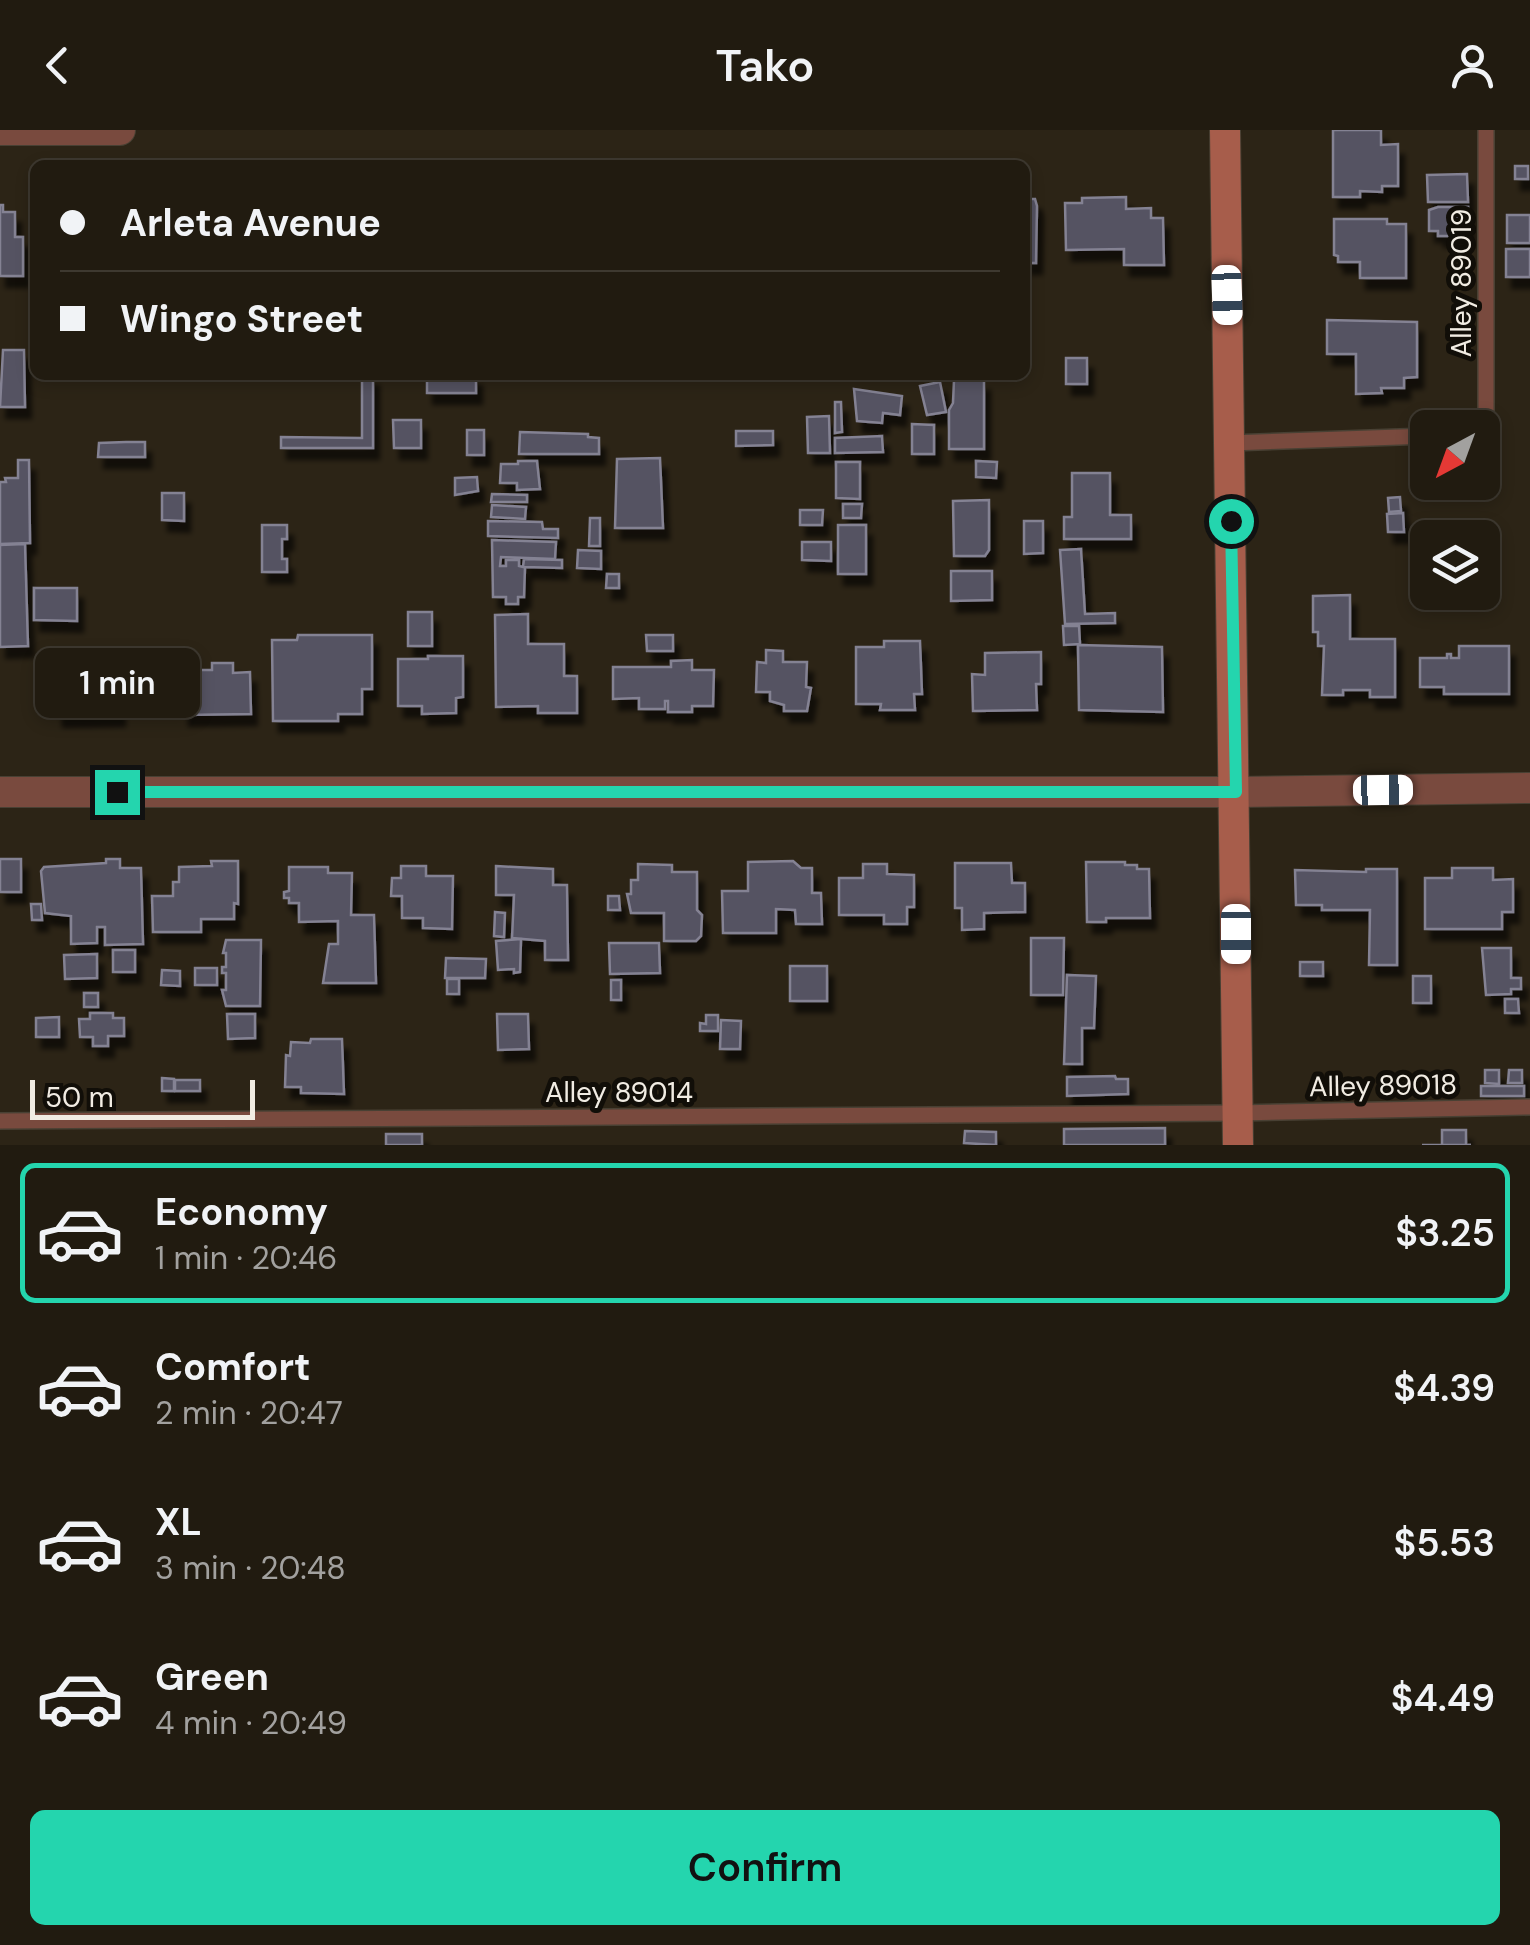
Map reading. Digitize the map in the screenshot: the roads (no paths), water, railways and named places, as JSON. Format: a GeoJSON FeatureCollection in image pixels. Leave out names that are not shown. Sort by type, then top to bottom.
{"type":"FeatureCollection","features":[{"type":"Feature","properties":{"kind":"main road"},"geometry":{"type":"LineString","coordinates":[[1225,130],[1238,1145]]}},
{"type":"Feature","properties":{"kind":"street"},"geometry":{"type":"LineString","coordinates":[[0,130],[120,130]]}},
{"type":"Feature","properties":{"kind":"street"},"geometry":{"type":"LineString","coordinates":[[0,792],[1236,792],[1530,788]]}},
{"type":"Feature","properties":{"kind":"lane","name":"Alley 89019"},"geometry":{"type":"LineString","coordinates":[[1486,130],[1486,410]]}},
{"type":"Feature","properties":{"kind":"lane"},"geometry":{"type":"LineString","coordinates":[[1230,443],[1410,437]]}},
{"type":"Feature","properties":{"kind":"lane","name":"Alley 89018"},"geometry":{"type":"LineString","coordinates":[[1238,1113],[1530,1106]]}},
{"type":"Feature","properties":{"kind":"lane","name":"Alley 89014"},"geometry":{"type":"LineString","coordinates":[[0,1121],[1238,1113]]}}]}
